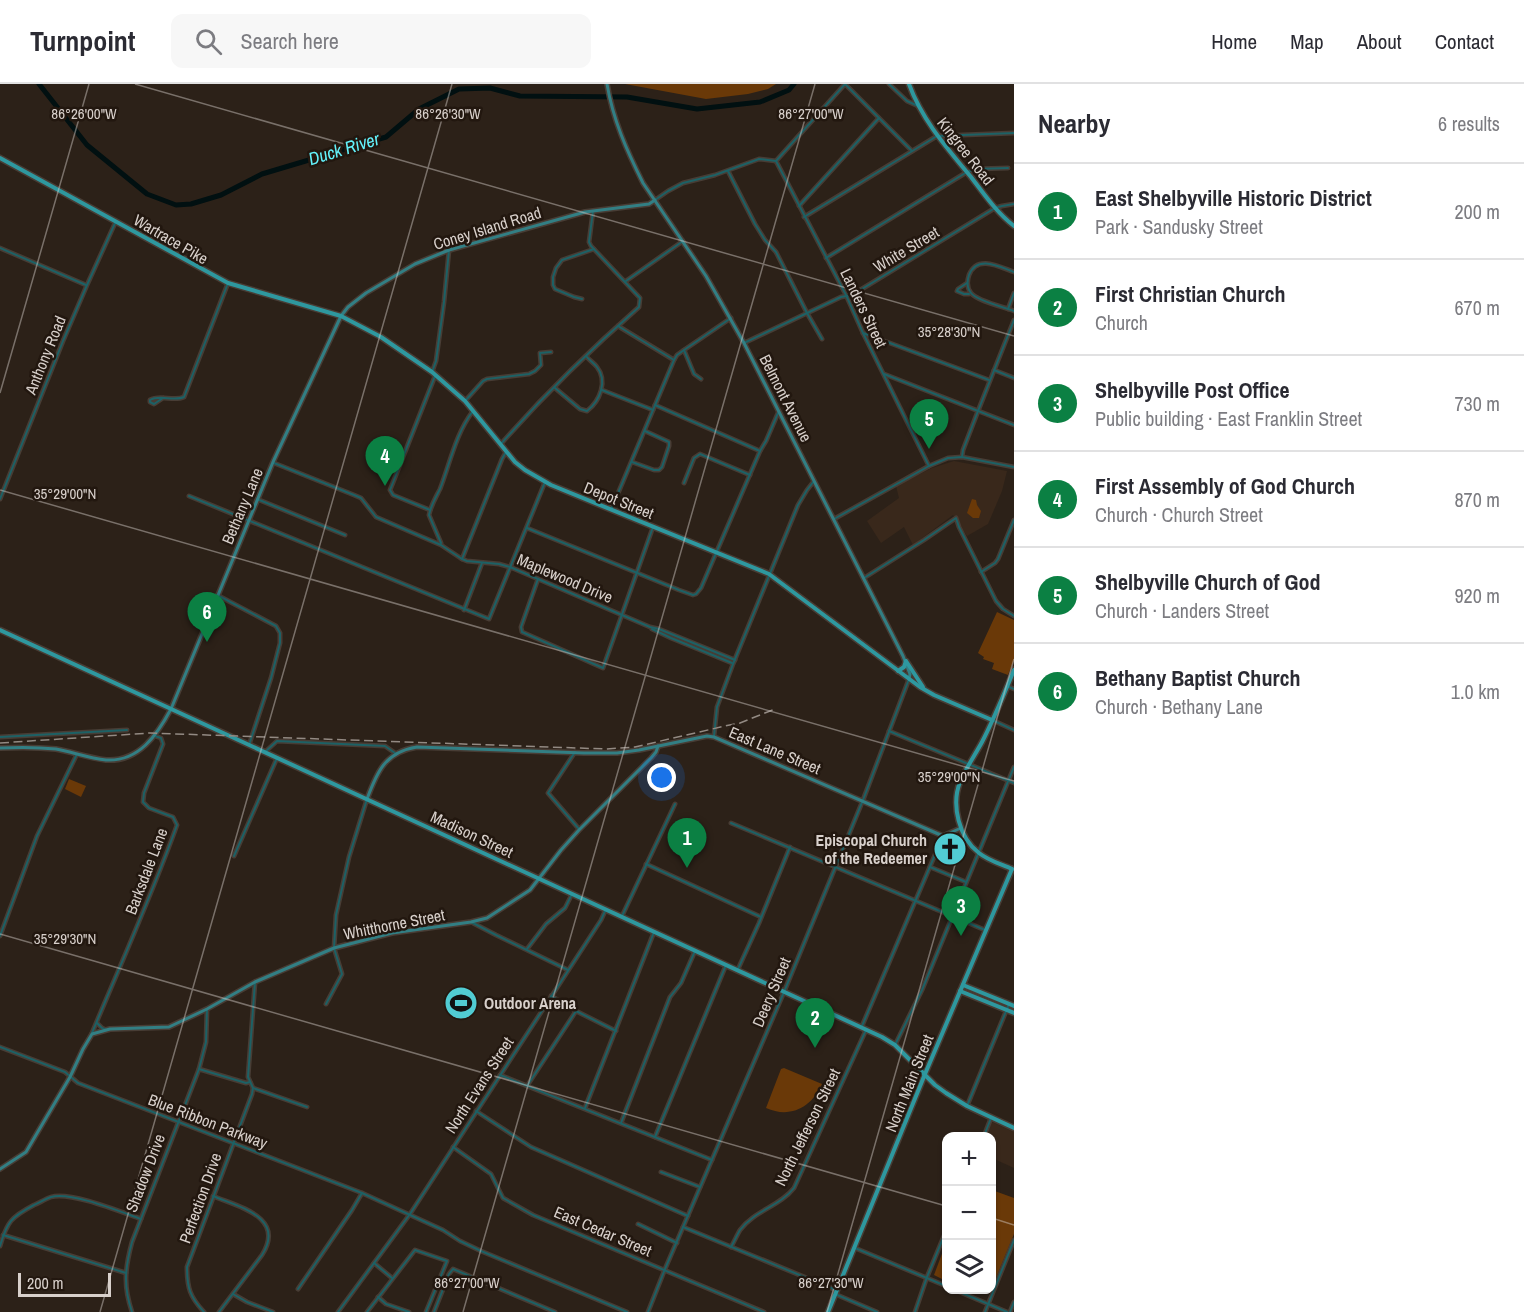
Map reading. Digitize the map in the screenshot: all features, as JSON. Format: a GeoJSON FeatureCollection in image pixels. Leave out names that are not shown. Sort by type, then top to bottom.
{"type":"FeatureCollection","features":[{"type":"Feature","properties":{"kind":"main road","name":"Kingree Road"},"geometry":{"type":"LineString","coordinates":[[909,84],[918,106],[937,136],[995,208],[1014,226]]}},
{"type":"Feature","properties":{"kind":"main road","name":"Wartrace Pike"},"geometry":{"type":"LineString","coordinates":[[0,158],[228,284],[341,315]]}},
{"type":"Feature","properties":{"kind":"main road","name":"Depot Street"},"geometry":{"type":"LineString","coordinates":[[341,315],[381,337],[434,374],[465,401],[506,452],[525,470],[545,482],[769,574],[909,680],[992,720]]}},
{"type":"Feature","properties":{"kind":"main road","name":"Madison Street"},"geometry":{"type":"LineString","coordinates":[[0,630],[864,1029],[896,1045],[935,1085],[967,1106],[1014,1128]]}},
{"type":"Feature","properties":{"kind":"main road"},"geometry":{"type":"LineString","coordinates":[[898,671],[904,667],[906,662],[924,689]]}},
{"type":"Feature","properties":{"kind":"main road"},"geometry":{"type":"LineString","coordinates":[[1014,670],[983,740],[960,782],[957,795],[957,812],[961,828],[969,842],[990,860],[1014,868]]}},
{"type":"Feature","properties":{"kind":"main road","name":"North Main Street"},"geometry":{"type":"LineString","coordinates":[[828,1312],[985,930],[1014,868]]}},
{"type":"Feature","properties":{"kind":"main road"},"geometry":{"type":"LineString","coordinates":[[963,985],[1011,1005]]}},
{"type":"Feature","properties":{"kind":"main road"},"geometry":{"type":"LineString","coordinates":[[960,991],[1014,1013]]}},
{"type":"Feature","properties":{"kind":"street","name":"Belmont Avenue"},"geometry":{"type":"LineString","coordinates":[[607,84],[621,138],[643,183],[706,276],[731,318],[906,662],[910,674],[909,680]]}},
{"type":"Feature","properties":{"kind":"street"},"geometry":{"type":"LineString","coordinates":[[655,200],[683,183],[728,171],[759,159],[776,161],[845,84],[912,151]]}},
{"type":"Feature","properties":{"kind":"street"},"geometry":{"type":"LineString","coordinates":[[889,84],[907,101],[918,106]]}},
{"type":"Feature","properties":{"kind":"street"},"geometry":{"type":"LineString","coordinates":[[799,206],[879,118]]}},
{"type":"Feature","properties":{"kind":"street"},"geometry":{"type":"LineString","coordinates":[[804,217],[937,136],[1014,133]]}},
{"type":"Feature","properties":{"kind":"street","name":"Landers Street"},"geometry":{"type":"LineString","coordinates":[[776,161],[846,295],[929,466]]}},
{"type":"Feature","properties":{"kind":"street"},"geometry":{"type":"LineString","coordinates":[[826,258],[967,172],[1008,168]]}},
{"type":"Feature","properties":{"kind":"street"},"geometry":{"type":"LineString","coordinates":[[728,171],[755,224],[776,252],[822,339]]}},
{"type":"Feature","properties":{"kind":"street","name":"Coney Island Road"},"geometry":{"type":"LineString","coordinates":[[341,315],[366,293],[415,264],[449,250],[575,214],[649,204],[655,200]]}},
{"type":"Feature","properties":{"kind":"street","name":"White Street"},"geometry":{"type":"LineString","coordinates":[[744,343],[846,295],[852,296],[995,208],[1014,204]]}},
{"type":"Feature","properties":{"kind":"street"},"geometry":{"type":"LineString","coordinates":[[500,445],[586,356],[639,307],[640,298],[589,242],[594,210]]}},
{"type":"Feature","properties":{"kind":"street","name":"Anthony Road"},"geometry":{"type":"LineString","coordinates":[[0,499],[87,285],[116,221]]}},
{"type":"Feature","properties":{"kind":"street"},"geometry":{"type":"LineString","coordinates":[[625,281],[683,241]]}},
{"type":"Feature","properties":{"kind":"street"},"geometry":{"type":"LineString","coordinates":[[0,248],[87,285]]}},
{"type":"Feature","properties":{"kind":"street"},"geometry":{"type":"LineString","coordinates":[[582,299],[555,289],[553,277],[562,260],[594,249]]}},
{"type":"Feature","properties":{"kind":"street"},"geometry":{"type":"LineString","coordinates":[[430,510],[393,495],[390,490],[434,374],[449,250]]}},
{"type":"Feature","properties":{"kind":"street"},"geometry":{"type":"LineString","coordinates":[[971,293],[964,294],[957,291],[967,283],[971,271],[981,263],[990,263],[1014,273]]}},
{"type":"Feature","properties":{"kind":"street"},"geometry":{"type":"LineString","coordinates":[[967,283],[976,298],[1014,311]]}},
{"type":"Feature","properties":{"kind":"street"},"geometry":{"type":"LineString","coordinates":[[163,399],[184,397],[228,284]]}},
{"type":"Feature","properties":{"kind":"street"},"geometry":{"type":"LineString","coordinates":[[1008,309],[1014,293]]}},
{"type":"Feature","properties":{"kind":"street","name":"Bethany Lane"},"geometry":{"type":"LineString","coordinates":[[171,709],[257,499],[341,315]]}},
{"type":"Feature","properties":{"kind":"street"},"geometry":{"type":"LineString","coordinates":[[611,510],[674,360],[684,350],[731,318]]}},
{"type":"Feature","properties":{"kind":"street"},"geometry":{"type":"LineString","coordinates":[[962,458],[963,450],[1014,320]]}},
{"type":"Feature","properties":{"kind":"street"},"geometry":{"type":"LineString","coordinates":[[618,326],[674,360]]}},
{"type":"Feature","properties":{"kind":"street"},"geometry":{"type":"LineString","coordinates":[[863,333],[990,380]]}},
{"type":"Feature","properties":{"kind":"street"},"geometry":{"type":"LineString","coordinates":[[684,350],[694,375],[701,379]]}},
{"type":"Feature","properties":{"kind":"street"},"geometry":{"type":"LineString","coordinates":[[465,401],[487,379],[529,374],[535,371],[541,365],[540,353],[551,352]]}},
{"type":"Feature","properties":{"kind":"street"},"geometry":{"type":"LineString","coordinates":[[555,387],[580,409],[587,411],[592,408],[602,390],[599,371],[586,356]]}},
{"type":"Feature","properties":{"kind":"street"},"geometry":{"type":"LineString","coordinates":[[994,370],[1014,378]]}},
{"type":"Feature","properties":{"kind":"street"},"geometry":{"type":"LineString","coordinates":[[884,374],[1014,425]]}},
{"type":"Feature","properties":{"kind":"street"},"geometry":{"type":"LineString","coordinates":[[602,390],[653,410]]}},
{"type":"Feature","properties":{"kind":"street"},"geometry":{"type":"LineString","coordinates":[[655,405],[760,451]]}},
{"type":"Feature","properties":{"kind":"street"},"geometry":{"type":"LineString","coordinates":[[526,528],[679,590],[696,594],[701,588],[779,410]]}},
{"type":"Feature","properties":{"kind":"street"},"geometry":{"type":"LineString","coordinates":[[441,545],[429,514],[462,430],[473,411]]}},
{"type":"Feature","properties":{"kind":"street"},"geometry":{"type":"LineString","coordinates":[[632,462],[654,470],[662,467],[669,442],[645,430]]}},
{"type":"Feature","properties":{"kind":"street"},"geometry":{"type":"LineString","coordinates":[[462,559],[501,459],[506,452]]}},
{"type":"Feature","properties":{"kind":"street"},"geometry":{"type":"LineString","coordinates":[[684,483],[694,458],[700,454],[750,475]]}},
{"type":"Feature","properties":{"kind":"street"},"geometry":{"type":"LineString","coordinates":[[834,519],[929,466],[948,458],[962,458],[1014,467]]}},
{"type":"Feature","properties":{"kind":"street","name":"Maplewood Drive"},"geometry":{"type":"LineString","coordinates":[[273,462],[361,498],[376,517],[441,545],[462,559],[510,567],[734,662]]}},
{"type":"Feature","properties":{"kind":"street"},"geometry":{"type":"LineString","coordinates":[[714,737],[717,706],[734,662],[798,505],[814,481]]}},
{"type":"Feature","properties":{"kind":"street"},"geometry":{"type":"LineString","coordinates":[[189,496],[489,619],[545,482]]}},
{"type":"Feature","properties":{"kind":"street"},"geometry":{"type":"LineString","coordinates":[[257,499],[345,535]]}},
{"type":"Feature","properties":{"kind":"street"},"geometry":{"type":"LineString","coordinates":[[864,578],[956,518],[996,601],[1014,616]]}},
{"type":"Feature","properties":{"kind":"street"},"geometry":{"type":"LineString","coordinates":[[981,572],[998,559],[1014,520]]}},
{"type":"Feature","properties":{"kind":"street"},"geometry":{"type":"LineString","coordinates":[[538,579],[521,627],[522,632],[603,668],[653,527]]}},
{"type":"Feature","properties":{"kind":"street"},"geometry":{"type":"LineString","coordinates":[[464,610],[482,563]]}},
{"type":"Feature","properties":{"kind":"street"},"geometry":{"type":"LineString","coordinates":[[217,595],[276,626],[280,633],[280,643],[271,678],[249,745]]}},
{"type":"Feature","properties":{"kind":"street","name":"Deery Street"},"geometry":{"type":"LineString","coordinates":[[648,1312],[784,992],[863,800],[909,680]]}},
{"type":"Feature","properties":{"kind":"street"},"geometry":{"type":"LineString","coordinates":[[1007,686],[1014,689]]}},
{"type":"Feature","properties":{"kind":"street"},"geometry":{"type":"LineString","coordinates":[[0,748],[34,747],[106,760],[123,759],[146,746],[155,736],[171,709]]}},
{"type":"Feature","properties":{"kind":"street"},"geometry":{"type":"LineString","coordinates":[[992,720],[1014,730]]}},
{"type":"Feature","properties":{"kind":"street"},"geometry":{"type":"LineString","coordinates":[[0,737],[127,729]]}},
{"type":"Feature","properties":{"kind":"street"},"geometry":{"type":"LineString","coordinates":[[888,731],[1014,783]]}},
{"type":"Feature","properties":{"kind":"street","name":"Barksdale Lane"},"geometry":{"type":"LineString","coordinates":[[92,1034],[146,907],[177,825],[173,817],[149,808],[142,799],[163,744],[161,738],[155,736]]}},
{"type":"Feature","properties":{"kind":"street","name":"East Lane Street"},"geometry":{"type":"LineString","coordinates":[[265,752],[277,741],[385,746],[395,753],[417,747],[617,753],[707,736],[863,800],[943,836]]}},
{"type":"Feature","properties":{"kind":"street","name":"Whitthorne Street"},"geometry":{"type":"LineString","coordinates":[[92,1034],[106,1030],[169,1027],[255,982],[334,948],[392,933],[487,918],[530,890],[579,830],[651,758],[657,746]]}},
{"type":"Feature","properties":{"kind":"street"},"geometry":{"type":"LineString","coordinates":[[575,752],[548,793],[579,830]]}},
{"type":"Feature","properties":{"kind":"street"},"geometry":{"type":"LineString","coordinates":[[0,936],[42,826],[76,753]]}},
{"type":"Feature","properties":{"kind":"street"},"geometry":{"type":"LineString","coordinates":[[326,1004],[342,974],[334,948],[336,915],[349,857],[367,799],[379,770],[395,753]]}},
{"type":"Feature","properties":{"kind":"street"},"geometry":{"type":"LineString","coordinates":[[234,856],[277,758]]}},
{"type":"Feature","properties":{"kind":"street"},"geometry":{"type":"LineString","coordinates":[[896,1045],[911,1015],[1014,766]]}},
{"type":"Feature","properties":{"kind":"street"},"geometry":{"type":"LineString","coordinates":[[622,917],[675,804]]}},
{"type":"Feature","properties":{"kind":"street"},"geometry":{"type":"LineString","coordinates":[[731,823],[985,930]]}},
{"type":"Feature","properties":{"kind":"street"},"geometry":{"type":"LineString","coordinates":[[943,836],[961,828]]}},
{"type":"Feature","properties":{"kind":"street","name":"North Jefferson Street"},"geometry":{"type":"LineString","coordinates":[[731,1247],[749,1221],[788,1196],[794,1188],[864,1029],[943,836]]}},
{"type":"Feature","properties":{"kind":"street"},"geometry":{"type":"LineString","coordinates":[[737,970],[790,847]]}},
{"type":"Feature","properties":{"kind":"street"},"geometry":{"type":"LineString","coordinates":[[646,864],[761,918]]}},
{"type":"Feature","properties":{"kind":"street"},"geometry":{"type":"LineString","coordinates":[[930,867],[966,882]]}},
{"type":"Feature","properties":{"kind":"street"},"geometry":{"type":"LineString","coordinates":[[527,950],[546,924],[565,908],[572,894]]}},
{"type":"Feature","properties":{"kind":"street","name":"North Evans Street"},"geometry":{"type":"LineString","coordinates":[[338,1312],[410,1214],[606,909]]}},
{"type":"Feature","properties":{"kind":"street"},"geometry":{"type":"LineString","coordinates":[[471,922],[568,970]]}},
{"type":"Feature","properties":{"kind":"street"},"geometry":{"type":"LineString","coordinates":[[585,1109],[654,932]]}},
{"type":"Feature","properties":{"kind":"street"},"geometry":{"type":"LineString","coordinates":[[621,1123],[670,996],[681,983],[694,951]]}},
{"type":"Feature","properties":{"kind":"street"},"geometry":{"type":"LineString","coordinates":[[654,1137],[726,965]]}},
{"type":"Feature","properties":{"kind":"street"},"geometry":{"type":"LineString","coordinates":[[255,982],[248,1077],[252,1088],[307,1107]]}},
{"type":"Feature","properties":{"kind":"street"},"geometry":{"type":"LineString","coordinates":[[551,996],[616,1031]]}},
{"type":"Feature","properties":{"kind":"street"},"geometry":{"type":"LineString","coordinates":[[967,1106],[1006,1010],[1011,1005]]}},
{"type":"Feature","properties":{"kind":"street","name":"Shadow Drive"},"geometry":{"type":"LineString","coordinates":[[132,1312],[127,1297],[127,1262],[132,1242],[199,1069],[206,1042],[207,1009]]}},
{"type":"Feature","properties":{"kind":"street"},"geometry":{"type":"LineString","coordinates":[[527,1086],[576,1011]]}},
{"type":"Feature","properties":{"kind":"street"},"geometry":{"type":"LineString","coordinates":[[97,1023],[106,1030]]}},
{"type":"Feature","properties":{"kind":"street"},"geometry":{"type":"LineString","coordinates":[[0,1169],[26,1152],[92,1034]]}},
{"type":"Feature","properties":{"kind":"street","name":"Blue Ribbon Parkway"},"geometry":{"type":"LineString","coordinates":[[0,1047],[65,1072],[78,1083],[362,1193],[443,1230],[481,1251],[627,1312]]}},
{"type":"Feature","properties":{"kind":"street"},"geometry":{"type":"LineString","coordinates":[[199,1069],[246,1083],[250,1082]]}},
{"type":"Feature","properties":{"kind":"street"},"geometry":{"type":"LineString","coordinates":[[500,1075],[712,1160]]}},
{"type":"Feature","properties":{"kind":"street","name":"Perfection Drive"},"geometry":{"type":"LineString","coordinates":[[204,1312],[189,1292],[187,1267],[252,1094],[252,1088]]}},
{"type":"Feature","properties":{"kind":"street"},"geometry":{"type":"LineString","coordinates":[[476,1111],[531,1148],[688,1216]]}},
{"type":"Feature","properties":{"kind":"street"},"geometry":{"type":"LineString","coordinates":[[986,1132],[991,1118]]}},
{"type":"Feature","properties":{"kind":"street","name":"East Cedar Street"},"geometry":{"type":"LineString","coordinates":[[453,1147],[491,1173],[503,1198],[514,1205],[764,1312]]}},
{"type":"Feature","properties":{"kind":"street"},"geometry":{"type":"LineString","coordinates":[[661,1172],[700,1187]]}},
{"type":"Feature","properties":{"kind":"street"},"geometry":{"type":"LineString","coordinates":[[298,1289],[362,1193]]}},
{"type":"Feature","properties":{"kind":"street"},"geometry":{"type":"LineString","coordinates":[[213,1196],[256,1214],[265,1222],[269,1239],[266,1248],[219,1312]]}},
{"type":"Feature","properties":{"kind":"street"},"geometry":{"type":"LineString","coordinates":[[0,1246],[6,1226],[15,1216],[51,1197],[75,1198],[141,1218]]}},
{"type":"Feature","properties":{"kind":"street"},"geometry":{"type":"LineString","coordinates":[[638,1224],[677,1243]]}},
{"type":"Feature","properties":{"kind":"street"},"geometry":{"type":"LineString","coordinates":[[683,1227],[836,1292],[877,1312]]}},
{"type":"Feature","properties":{"kind":"street"},"geometry":{"type":"LineString","coordinates":[[3,1235],[126,1273]]}},
{"type":"Feature","properties":{"kind":"street"},"geometry":{"type":"LineString","coordinates":[[915,1312],[942,1240]]}},
{"type":"Feature","properties":{"kind":"street"},"geometry":{"type":"LineString","coordinates":[[985,1312],[1014,1240]]}},
{"type":"Feature","properties":{"kind":"street"},"geometry":{"type":"LineString","coordinates":[[855,1248],[942,1284]]}},
{"type":"Feature","properties":{"kind":"street"},"geometry":{"type":"LineString","coordinates":[[366,1312],[415,1251],[447,1261],[426,1312]]}},
{"type":"Feature","properties":{"kind":"street"},"geometry":{"type":"LineString","coordinates":[[374,1263],[393,1278]]}},
{"type":"Feature","properties":{"kind":"street"},"geometry":{"type":"LineString","coordinates":[[434,1312],[453,1269],[555,1312]]}},
{"type":"Feature","properties":{"kind":"street"},"geometry":{"type":"LineString","coordinates":[[233,1294],[273,1312]]}},
{"type":"Feature","properties":{"kind":"street"},"geometry":{"type":"LineString","coordinates":[[964,1294],[1008,1312],[1014,1302]]}},
{"type":"Feature","properties":{"kind":"street"},"geometry":{"type":"LineString","coordinates":[[378,1297],[386,1304],[409,1312]]}},
{"type":"Feature","properties":{"kind":"shaded area"},"geometry":{"type":"Polygon","coordinates":[[[625,84],[776,84],[768,89],[748,94],[706,99],[625,84]]]}},
{"type":"Feature","properties":{"kind":"shaded area"},"geometry":{"type":"Polygon","coordinates":[[[954,461],[1007,471],[1002,491],[988,524],[967,536],[953,515],[913,545],[904,527],[881,543],[867,521],[899,498],[896,486],[932,468],[954,461]]]}},
{"type":"Feature","properties":{"kind":"shaded area"},"geometry":{"type":"Polygon","coordinates":[[[972,499],[976,500],[981,511],[979,518],[973,518],[967,513],[972,499]]]}},
{"type":"Feature","properties":{"kind":"shaded area"},"geometry":{"type":"Polygon","coordinates":[[[997,612],[1014,620],[1014,660],[1008,675],[992,669],[994,663],[983,659],[984,657],[978,653],[997,612]]]}},
{"type":"Feature","properties":{"kind":"shaded area"},"geometry":{"type":"Polygon","coordinates":[[[69,779],[86,786],[81,797],[65,789],[69,779]]]}},
{"type":"Feature","properties":{"kind":"shaded area"},"geometry":{"type":"Polygon","coordinates":[[[784,1068],[822,1084],[806,1105],[783,1112],[766,1108],[781,1069],[784,1068]]]}},
{"type":"Feature","properties":{"kind":"shaded area"},"geometry":{"type":"Polygon","coordinates":[[[992,1122],[1014,1132],[1014,1168],[996,1160],[996,1132],[988,1132],[992,1122]]]}},
{"type":"Feature","properties":{"kind":"shaded area"},"geometry":{"type":"Polygon","coordinates":[[[996,1191],[1014,1198],[1014,1234],[996,1278],[996,1191]]]}},
{"type":"Feature","properties":{"kind":"shaded area"},"geometry":{"type":"Polygon","coordinates":[[[942,1254],[942,1279],[934,1275],[942,1254]]]}},
{"type":"Feature","properties":{"kind":"waterway","name":"Duck River"},"geometry":{"type":"LineString","coordinates":[[39,84],[87,145],[147,194],[176,205],[191,204],[221,195],[262,174],[386,137],[419,109],[459,89],[490,88],[520,96],[627,97],[697,109],[760,102],[789,90],[794,84]]}},
{"type":"Feature","properties":{"kind":"railway"},"geometry":{"type":"LineString","coordinates":[[0,743],[150,733],[606,749],[635,747],[740,723],[775,709]]}},
{"type":"Feature","properties":{"kind":"place","name":"Shelbyville Church of God"},"geometry":{"type":"Point","coordinates":[929,449]}},
{"type":"Feature","properties":{"kind":"place","name":"First Assembly of God Church"},"geometry":{"type":"Point","coordinates":[385,486]}},
{"type":"Feature","properties":{"kind":"place","name":"Bethany Baptist Church"},"geometry":{"type":"Point","coordinates":[207,642]}},
{"type":"Feature","properties":{"kind":"place","name":"Episcopal Church of the Redeemer"},"geometry":{"type":"Point","coordinates":[950,849]}},
{"type":"Feature","properties":{"kind":"place","name":"East Shelbyville Historic District"},"geometry":{"type":"Point","coordinates":[687,868]}},
{"type":"Feature","properties":{"kind":"place","name":"Shelbyville Post Office"},"geometry":{"type":"Point","coordinates":[961,936]}},
{"type":"Feature","properties":{"kind":"place","name":"Outdoor Arena"},"geometry":{"type":"Point","coordinates":[461,1003]}},
{"type":"Feature","properties":{"kind":"place","name":"First Christian Church"},"geometry":{"type":"Point","coordinates":[815,1048]}}]}
